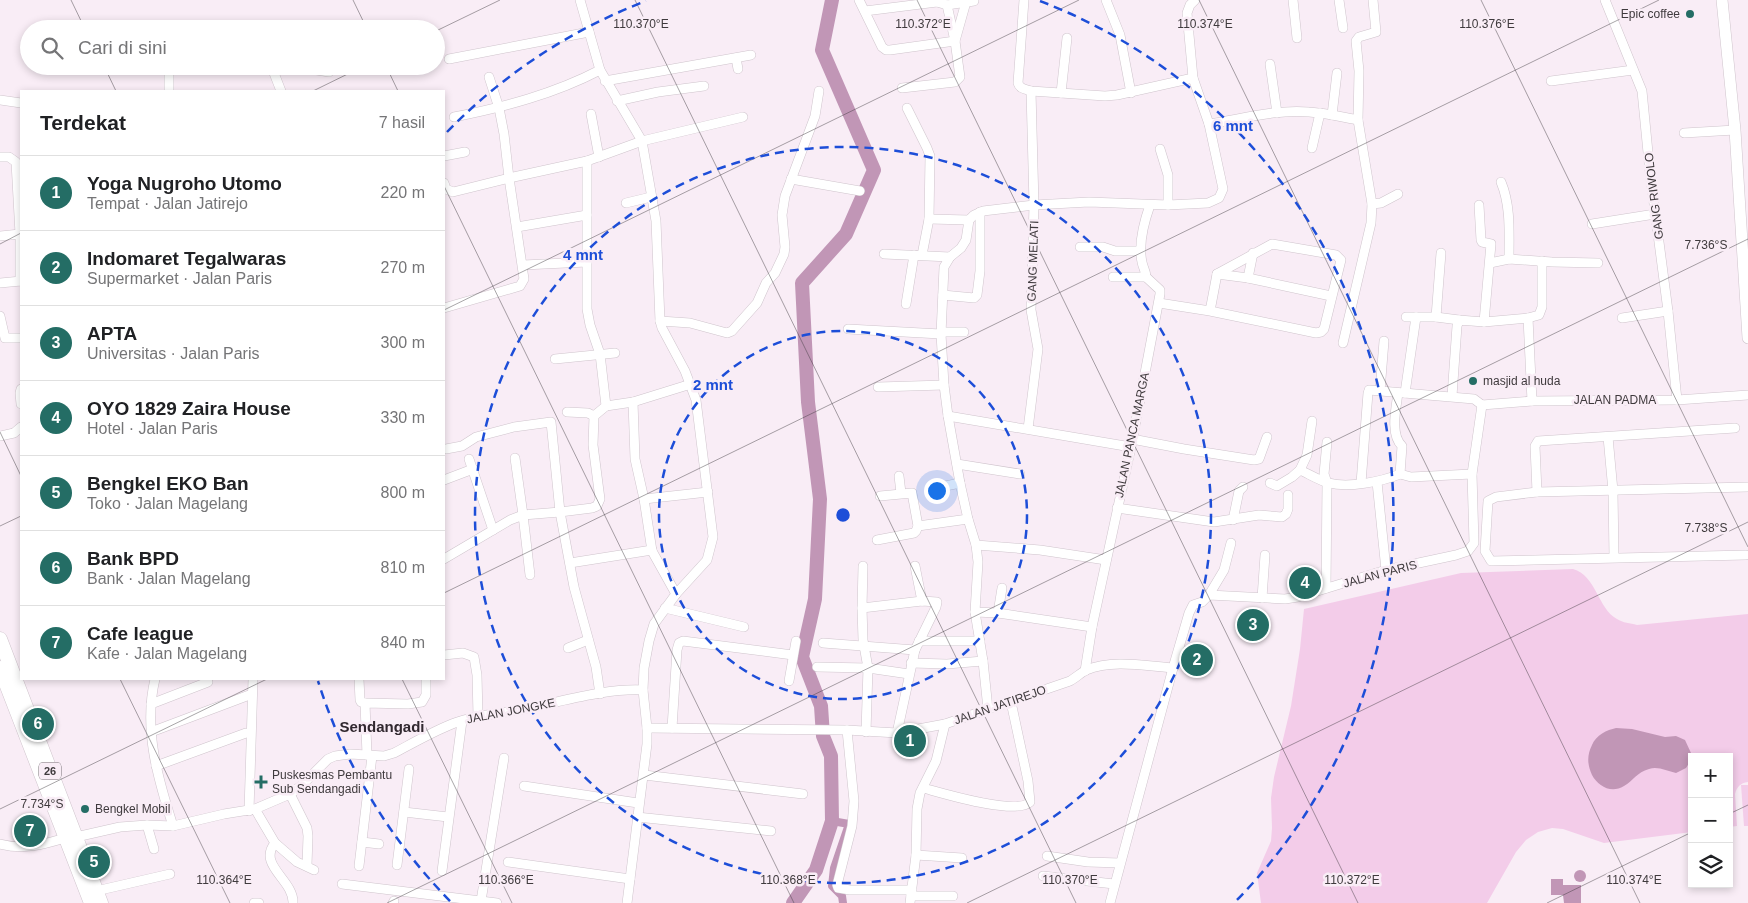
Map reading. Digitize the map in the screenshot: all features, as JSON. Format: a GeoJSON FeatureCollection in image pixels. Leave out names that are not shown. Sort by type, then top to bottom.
{"type":"FeatureCollection","features":[{"type":"Feature","properties":{"kind":"highway","name":"26"},"geometry":{"type":"LineString","coordinates":[[0,639],[71,837]]}},
{"type":"Feature","properties":{"kind":"highway","name":"26"},"geometry":{"type":"LineString","coordinates":[[0,668],[96,899]]}},
{"type":"Feature","properties":{"kind":"main road"},"geometry":{"type":"LineString","coordinates":[[1722,0],[1734,130],[1743,198],[1748,338]]}},
{"type":"Feature","properties":{"kind":"street"},"geometry":{"type":"LineString","coordinates":[[580,0],[600,70],[642,141],[656,221],[660,321],[691,384],[696,400],[713,537],[707,560],[665,608],[654,624],[649,642],[644,668],[643,690],[647,728],[644,775],[638,803],[627,903]]}},
{"type":"Feature","properties":{"kind":"street"},"geometry":{"type":"LineString","coordinates":[[859,0],[882,47],[886,50],[955,41]]}},
{"type":"Feature","properties":{"kind":"street"},"geometry":{"type":"LineString","coordinates":[[1024,0],[1018,82],[1022,89],[1105,96],[1131,93],[1193,78]]}},
{"type":"Feature","properties":{"kind":"street"},"geometry":{"type":"LineString","coordinates":[[1106,0],[1123,46],[1131,93]]}},
{"type":"Feature","properties":{"kind":"street"},"geometry":{"type":"LineString","coordinates":[[928,219],[969,220],[980,212],[1034,205],[1089,202],[1168,205],[1208,203],[1216,200],[1222,194],[1223,188],[1210,124],[1193,78],[1187,12],[1194,0]]}},
{"type":"Feature","properties":{"kind":"street"},"geometry":{"type":"LineString","coordinates":[[1293,0],[1297,38]]}},
{"type":"Feature","properties":{"kind":"street"},"geometry":{"type":"LineString","coordinates":[[1339,0],[1343,28]]}},
{"type":"Feature","properties":{"kind":"street"},"geometry":{"type":"LineString","coordinates":[[1342,344],[1371,223],[1372,204],[1358,120],[1359,71],[1356,41],[1359,37],[1376,32],[1373,0]]}},
{"type":"Feature","properties":{"kind":"street","name":"GANG RIWOLO"},"geometry":{"type":"LineString","coordinates":[[1605,0],[1642,91],[1677,400]]}},
{"type":"Feature","properties":{"kind":"street"},"geometry":{"type":"LineString","coordinates":[[865,11],[937,1],[947,5],[970,2],[955,41]]}},
{"type":"Feature","properties":{"kind":"street"},"geometry":{"type":"LineString","coordinates":[[902,88],[958,80],[960,77],[947,5]]}},
{"type":"Feature","properties":{"kind":"street"},"geometry":{"type":"LineString","coordinates":[[448,59],[588,32]]}},
{"type":"Feature","properties":{"kind":"street"},"geometry":{"type":"LineString","coordinates":[[1061,93],[1066,38]]}},
{"type":"Feature","properties":{"kind":"street"},"geometry":{"type":"LineString","coordinates":[[605,81],[751,55]]}},
{"type":"Feature","properties":{"kind":"street"},"geometry":{"type":"LineString","coordinates":[[736,58],[738,69]]}},
{"type":"Feature","properties":{"kind":"street"},"geometry":{"type":"LineString","coordinates":[[1270,64],[1277,113]]}},
{"type":"Feature","properties":{"kind":"street"},"geometry":{"type":"LineString","coordinates":[[454,116],[499,108],[577,82],[600,70]]}},
{"type":"Feature","properties":{"kind":"street"},"geometry":{"type":"LineString","coordinates":[[1551,81],[1634,70]]}},
{"type":"Feature","properties":{"kind":"street"},"geometry":{"type":"LineString","coordinates":[[1332,115],[1337,73]]}},
{"type":"Feature","properties":{"kind":"street"},"geometry":{"type":"LineString","coordinates":[[168,90],[169,75]]}},
{"type":"Feature","properties":{"kind":"street"},"geometry":{"type":"LineString","coordinates":[[275,75],[282,90]]}},
{"type":"Feature","properties":{"kind":"street"},"geometry":{"type":"LineString","coordinates":[[445,308],[520,286],[524,279],[504,134],[499,108],[489,76]]}},
{"type":"Feature","properties":{"kind":"street"},"geometry":{"type":"LineString","coordinates":[[617,100],[704,86]]}},
{"type":"Feature","properties":{"kind":"street"},"geometry":{"type":"LineString","coordinates":[[660,321],[690,323],[727,333],[757,303],[766,283],[780,264],[785,247],[782,215],[785,196],[815,116],[819,91]]}},
{"type":"Feature","properties":{"kind":"street","name":"GANG MELATI"},"geometry":{"type":"LineString","coordinates":[[1028,429],[1038,349],[1031,310],[1034,205],[1031,91]]}},
{"type":"Feature","properties":{"kind":"street"},"geometry":{"type":"LineString","coordinates":[[0,100],[20,103]]}},
{"type":"Feature","properties":{"kind":"street"},"geometry":{"type":"LineString","coordinates":[[906,304],[928,219],[930,156],[928,148],[907,108]]}},
{"type":"Feature","properties":{"kind":"street"},"geometry":{"type":"LineString","coordinates":[[1210,124],[1299,111],[1358,120]]}},
{"type":"Feature","properties":{"kind":"street"},"geometry":{"type":"LineString","coordinates":[[1312,148],[1320,113]]}},
{"type":"Feature","properties":{"kind":"street"},"geometry":{"type":"LineString","coordinates":[[591,114],[599,157]]}},
{"type":"Feature","properties":{"kind":"street"},"geometry":{"type":"LineString","coordinates":[[446,194],[588,161],[642,141],[743,117]]}},
{"type":"Feature","properties":{"kind":"street"},"geometry":{"type":"LineString","coordinates":[[1684,133],[1734,130]]}},
{"type":"Feature","properties":{"kind":"street"},"geometry":{"type":"LineString","coordinates":[[1160,149],[1168,175],[1168,205]]}},
{"type":"Feature","properties":{"kind":"street"},"geometry":{"type":"LineString","coordinates":[[445,156],[465,152]]}},
{"type":"Feature","properties":{"kind":"street"},"geometry":{"type":"LineString","coordinates":[[0,157],[9,157],[14,160],[19,183],[20,237],[0,236]]}},
{"type":"Feature","properties":{"kind":"street"},"geometry":{"type":"LineString","coordinates":[[588,161],[587,309],[590,325],[600,354],[606,406]]}},
{"type":"Feature","properties":{"kind":"street"},"geometry":{"type":"LineString","coordinates":[[792,178],[860,191]]}},
{"type":"Feature","properties":{"kind":"street"},"geometry":{"type":"LineString","coordinates":[[1501,182],[1506,193],[1510,225],[1509,259]]}},
{"type":"Feature","properties":{"kind":"street"},"geometry":{"type":"LineString","coordinates":[[1372,204],[1381,203],[1398,194]]}},
{"type":"Feature","properties":{"kind":"street"},"geometry":{"type":"LineString","coordinates":[[626,203],[651,197]]}},
{"type":"Feature","properties":{"kind":"street"},"geometry":{"type":"LineString","coordinates":[[1146,277],[1141,261],[1141,250],[1142,234],[1150,205]]}},
{"type":"Feature","properties":{"kind":"street"},"geometry":{"type":"LineString","coordinates":[[1479,205],[1481,240],[1482,242],[1491,243],[1484,322]]}},
{"type":"Feature","properties":{"kind":"street"},"geometry":{"type":"LineString","coordinates":[[943,295],[974,298],[977,295],[980,271],[980,212]]}},
{"type":"Feature","properties":{"kind":"street"},"geometry":{"type":"LineString","coordinates":[[1592,224],[1655,214]]}},
{"type":"Feature","properties":{"kind":"street"},"geometry":{"type":"LineString","coordinates":[[517,227],[587,215]]}},
{"type":"Feature","properties":{"kind":"street"},"geometry":{"type":"LineString","coordinates":[[969,220],[966,240],[961,248],[950,257],[944,267],[941,333],[948,416],[960,483],[976,545],[978,562],[975,612],[988,709]]}},
{"type":"Feature","properties":{"kind":"street"},"geometry":{"type":"LineString","coordinates":[[1113,276],[1146,277],[1160,290],[1159,303],[1210,311],[1316,333],[1324,329],[1341,260],[1336,255],[1278,244],[1267,245],[1217,274],[1210,311]]}},
{"type":"Feature","properties":{"kind":"street"},"geometry":{"type":"LineString","coordinates":[[1080,247],[1103,247],[1115,251],[1141,250]]}},
{"type":"Feature","properties":{"kind":"street"},"geometry":{"type":"LineString","coordinates":[[1248,278],[1253,253]]}},
{"type":"Feature","properties":{"kind":"street"},"geometry":{"type":"LineString","coordinates":[[1436,317],[1442,253]]}},
{"type":"Feature","properties":{"kind":"street"},"geometry":{"type":"LineString","coordinates":[[884,254],[950,257]]}},
{"type":"Feature","properties":{"kind":"street"},"geometry":{"type":"LineString","coordinates":[[1490,263],[1509,259],[1598,263]]}},
{"type":"Feature","properties":{"kind":"street"},"geometry":{"type":"LineString","coordinates":[[1400,474],[1402,446],[1396,436],[1395,416],[1402,393],[1411,317],[1436,317],[1484,322],[1528,318],[1539,315],[1542,307],[1542,260]]}},
{"type":"Feature","properties":{"kind":"street"},"geometry":{"type":"LineString","coordinates":[[523,265],[588,262]]}},
{"type":"Feature","properties":{"kind":"street"},"geometry":{"type":"LineString","coordinates":[[1217,274],[1248,278],[1331,296]]}},
{"type":"Feature","properties":{"kind":"street"},"geometry":{"type":"LineString","coordinates":[[0,283],[20,281]]}},
{"type":"Feature","properties":{"kind":"street","name":"JALAN PANCA MARGA"},"geometry":{"type":"LineString","coordinates":[[1085,671],[1092,627],[1159,303]]}},
{"type":"Feature","properties":{"kind":"street"},"geometry":{"type":"LineString","coordinates":[[1622,318],[1668,311]]}},
{"type":"Feature","properties":{"kind":"street"},"geometry":{"type":"LineString","coordinates":[[0,316],[6,338],[20,338]]}},
{"type":"Feature","properties":{"kind":"street"},"geometry":{"type":"LineString","coordinates":[[1528,318],[1532,401]]}},
{"type":"Feature","properties":{"kind":"street"},"geometry":{"type":"LineString","coordinates":[[1452,396],[1459,320]]}},
{"type":"Feature","properties":{"kind":"street"},"geometry":{"type":"LineString","coordinates":[[848,329],[941,333],[964,332]]}},
{"type":"Feature","properties":{"kind":"street"},"geometry":{"type":"LineString","coordinates":[[1380,391],[1384,340]]}},
{"type":"Feature","properties":{"kind":"street"},"geometry":{"type":"LineString","coordinates":[[555,359],[615,353]]}},
{"type":"Feature","properties":{"kind":"street"},"geometry":{"type":"LineString","coordinates":[[445,558],[510,520],[523,515],[592,508],[599,503],[593,445],[594,416],[606,406],[633,402],[691,384]]}},
{"type":"Feature","properties":{"kind":"street"},"geometry":{"type":"LineString","coordinates":[[878,386],[944,385]]}},
{"type":"Feature","properties":{"kind":"street"},"geometry":{"type":"LineString","coordinates":[[1361,483],[1369,392],[1380,391],[1452,396],[1474,399],[1482,404]]}},
{"type":"Feature","properties":{"kind":"street","name":"JALAN PADMA"},"geometry":{"type":"LineString","coordinates":[[1482,404],[1532,401],[1677,400],[1748,396]]}},
{"type":"Feature","properties":{"kind":"street"},"geometry":{"type":"LineString","coordinates":[[633,402],[635,459],[652,550],[676,594]]}},
{"type":"Feature","properties":{"kind":"street","name":"JALAN PARIS"},"geometry":{"type":"LineString","coordinates":[[1209,596],[1285,599],[1386,570],[1468,551],[1474,544],[1472,474],[1482,404]]}},
{"type":"Feature","properties":{"kind":"street"},"geometry":{"type":"LineString","coordinates":[[567,412],[588,413],[594,416]]}},
{"type":"Feature","properties":{"kind":"street"},"geometry":{"type":"LineString","coordinates":[[948,416],[1254,460],[1259,459],[1267,437]]}},
{"type":"Feature","properties":{"kind":"street"},"geometry":{"type":"LineString","coordinates":[[1270,483],[1277,486],[1300,470],[1307,455],[1312,421]]}},
{"type":"Feature","properties":{"kind":"street"},"geometry":{"type":"LineString","coordinates":[[446,449],[462,446],[476,437],[514,427],[551,422],[560,512],[574,587],[596,667],[600,694]]}},
{"type":"Feature","properties":{"kind":"street"},"geometry":{"type":"LineString","coordinates":[[0,436],[14,433],[20,428]]}},
{"type":"Feature","properties":{"kind":"street"},"geometry":{"type":"LineString","coordinates":[[1537,492],[1536,442],[1538,441],[1735,428]]}},
{"type":"Feature","properties":{"kind":"street"},"geometry":{"type":"LineString","coordinates":[[1608,437],[1613,491],[1614,556]]}},
{"type":"Feature","properties":{"kind":"street"},"geometry":{"type":"LineString","coordinates":[[1326,588],[1327,483],[1324,474],[1327,442]]}},
{"type":"Feature","properties":{"kind":"street"},"geometry":{"type":"LineString","coordinates":[[515,458],[530,574]]}},
{"type":"Feature","properties":{"kind":"street"},"geometry":{"type":"LineString","coordinates":[[469,460],[493,530]]}},
{"type":"Feature","properties":{"kind":"street"},"geometry":{"type":"LineString","coordinates":[[957,464],[1020,474]]}},
{"type":"Feature","properties":{"kind":"street"},"geometry":{"type":"LineString","coordinates":[[445,480],[473,469]]}},
{"type":"Feature","properties":{"kind":"street"},"geometry":{"type":"LineString","coordinates":[[1300,470],[1327,483],[1348,485],[1377,482],[1400,474],[1411,477],[1472,474]]}},
{"type":"Feature","properties":{"kind":"street"},"geometry":{"type":"LineString","coordinates":[[900,476],[901,493]]}},
{"type":"Feature","properties":{"kind":"street"},"geometry":{"type":"LineString","coordinates":[[1377,482],[1386,570]]}},
{"type":"Feature","properties":{"kind":"street"},"geometry":{"type":"LineString","coordinates":[[931,489],[960,483]]}},
{"type":"Feature","properties":{"kind":"street"},"geometry":{"type":"LineString","coordinates":[[1233,520],[1239,491],[1243,487]]}},
{"type":"Feature","properties":{"kind":"street"},"geometry":{"type":"LineString","coordinates":[[1746,554],[1614,556],[1491,561],[1485,551],[1488,501],[1496,497],[1537,492],[1748,487]]}},
{"type":"Feature","properties":{"kind":"street"},"geometry":{"type":"LineString","coordinates":[[644,500],[708,492]]}},
{"type":"Feature","properties":{"kind":"street"},"geometry":{"type":"LineString","coordinates":[[877,540],[914,533],[918,526],[913,494],[910,492],[880,496]]}},
{"type":"Feature","properties":{"kind":"street"},"geometry":{"type":"LineString","coordinates":[[1117,508],[1214,522],[1259,516],[1282,517],[1288,509],[1288,495]]}},
{"type":"Feature","properties":{"kind":"street"},"geometry":{"type":"LineString","coordinates":[[918,526],[968,519]]}},
{"type":"Feature","properties":{"kind":"street"},"geometry":{"type":"LineString","coordinates":[[1112,903],[1114,884],[1173,668],[1190,613],[1193,605],[1202,602],[1209,596],[1224,570],[1231,543]]}},
{"type":"Feature","properties":{"kind":"street"},"geometry":{"type":"LineString","coordinates":[[976,545],[1040,550],[1106,560]]}},
{"type":"Feature","properties":{"kind":"street"},"geometry":{"type":"LineString","coordinates":[[570,564],[652,550]]}},
{"type":"Feature","properties":{"kind":"street"},"geometry":{"type":"LineString","coordinates":[[1262,598],[1265,555]]}},
{"type":"Feature","properties":{"kind":"street"},"geometry":{"type":"LineString","coordinates":[[864,566],[863,646],[868,668],[866,732]]}},
{"type":"Feature","properties":{"kind":"street"},"geometry":{"type":"LineString","coordinates":[[915,566],[922,601]]}},
{"type":"Feature","properties":{"kind":"street"},"geometry":{"type":"LineString","coordinates":[[998,613],[1002,588]]}},
{"type":"Feature","properties":{"kind":"street"},"geometry":{"type":"LineString","coordinates":[[862,608],[922,601],[936,601],[937,604],[915,650],[896,733]]}},
{"type":"Feature","properties":{"kind":"street"},"geometry":{"type":"LineString","coordinates":[[665,608],[744,627]]}},
{"type":"Feature","properties":{"kind":"street"},"geometry":{"type":"LineString","coordinates":[[975,612],[998,613],[1092,627]]}},
{"type":"Feature","properties":{"kind":"street"},"geometry":{"type":"LineString","coordinates":[[568,648],[588,640]]}},
{"type":"Feature","properties":{"kind":"street"},"geometry":{"type":"LineString","coordinates":[[647,728],[672,728],[679,643],[683,641],[793,655]]}},
{"type":"Feature","properties":{"kind":"street"},"geometry":{"type":"LineString","coordinates":[[789,681],[796,641]]}},
{"type":"Feature","properties":{"kind":"street"},"geometry":{"type":"LineString","coordinates":[[919,641],[980,641]]}},
{"type":"Feature","properties":{"kind":"street"},"geometry":{"type":"LineString","coordinates":[[823,643],[915,650]]}},
{"type":"Feature","properties":{"kind":"street"},"geometry":{"type":"LineString","coordinates":[[445,655],[463,653],[474,657],[476,660],[478,716]]}},
{"type":"Feature","properties":{"kind":"street"},"geometry":{"type":"LineString","coordinates":[[911,663],[946,664],[983,661]]}},
{"type":"Feature","properties":{"kind":"street","name":"JALAN JATIREJO"},"geometry":{"type":"LineString","coordinates":[[672,728],[847,730],[896,733],[945,724],[1070,681],[1085,671],[1106,666],[1127,664],[1173,668]]}},
{"type":"Feature","properties":{"kind":"street"},"geometry":{"type":"LineString","coordinates":[[817,668],[868,668],[909,674]]}},
{"type":"Feature","properties":{"kind":"street"},"geometry":{"type":"LineString","coordinates":[[155,680],[151,704],[151,732],[156,766],[173,826]]}},
{"type":"Feature","properties":{"kind":"street"},"geometry":{"type":"LineString","coordinates":[[253,680],[252,810],[275,843],[297,862],[311,868],[307,828],[290,794]]}},
{"type":"Feature","properties":{"kind":"street"},"geometry":{"type":"LineString","coordinates":[[359,680],[360,700],[365,703],[408,704],[422,702],[426,695],[426,680]]}},
{"type":"Feature","properties":{"kind":"street"},"geometry":{"type":"LineString","coordinates":[[151,704],[208,682]]}},
{"type":"Feature","properties":{"kind":"street","name":"JALAN JONGKE"},"geometry":{"type":"LineString","coordinates":[[0,844],[19,848],[50,843],[112,828],[147,825],[173,826],[224,814],[252,810],[290,794],[301,786],[328,759],[342,754],[384,756],[394,753],[452,723],[478,716],[600,694],[633,689],[643,690]]}},
{"type":"Feature","properties":{"kind":"street"},"geometry":{"type":"LineString","coordinates":[[151,732],[252,694]]}},
{"type":"Feature","properties":{"kind":"street"},"geometry":{"type":"LineString","coordinates":[[923,788],[992,805],[1009,807],[1027,805],[1030,802],[1028,781],[1011,702]]}},
{"type":"Feature","properties":{"kind":"street"},"geometry":{"type":"LineString","coordinates":[[359,866],[370,755],[365,703]]}},
{"type":"Feature","properties":{"kind":"street"},"geometry":{"type":"LineString","coordinates":[[442,871],[462,721]]}},
{"type":"Feature","properties":{"kind":"street"},"geometry":{"type":"LineString","coordinates":[[911,896],[916,855],[916,809],[923,788],[936,761],[945,724]]}},
{"type":"Feature","properties":{"kind":"street"},"geometry":{"type":"LineString","coordinates":[[847,730],[854,801],[852,826],[837,885],[838,888],[911,896],[953,896]]}},
{"type":"Feature","properties":{"kind":"street"},"geometry":{"type":"LineString","coordinates":[[156,766],[246,733]]}},
{"type":"Feature","properties":{"kind":"street"},"geometry":{"type":"LineString","coordinates":[[481,901],[504,758]]}},
{"type":"Feature","properties":{"kind":"street"},"geometry":{"type":"LineString","coordinates":[[397,865],[409,769]]}},
{"type":"Feature","properties":{"kind":"street"},"geometry":{"type":"LineString","coordinates":[[644,775],[803,794]]}},
{"type":"Feature","properties":{"kind":"street"},"geometry":{"type":"LineString","coordinates":[[524,786],[638,803]]}},
{"type":"Feature","properties":{"kind":"street"},"geometry":{"type":"LineString","coordinates":[[404,812],[448,817]]}},
{"type":"Feature","properties":{"kind":"street"},"geometry":{"type":"LineString","coordinates":[[637,817],[771,831]]}},
{"type":"Feature","properties":{"kind":"street"},"geometry":{"type":"LineString","coordinates":[[147,825],[154,849]]}},
{"type":"Feature","properties":{"kind":"street"},"geometry":{"type":"LineString","coordinates":[[362,842],[379,844]]}},
{"type":"Feature","properties":{"kind":"street"},"geometry":{"type":"LineString","coordinates":[[275,843],[270,850],[270,859],[289,888],[293,903]]}},
{"type":"Feature","properties":{"kind":"street"},"geometry":{"type":"LineString","coordinates":[[916,855],[962,858]]}},
{"type":"Feature","properties":{"kind":"street"},"geometry":{"type":"LineString","coordinates":[[1047,856],[1088,862],[1120,863]]}},
{"type":"Feature","properties":{"kind":"street"},"geometry":{"type":"LineString","coordinates":[[508,862],[630,879]]}},
{"type":"Feature","properties":{"kind":"street"},"geometry":{"type":"LineString","coordinates":[[96,899],[170,874]]}},
{"type":"Feature","properties":{"kind":"street"},"geometry":{"type":"LineString","coordinates":[[1043,876],[1114,884]]}},
{"type":"Feature","properties":{"kind":"street"},"geometry":{"type":"LineString","coordinates":[[342,884],[498,903]]}},
{"type":"Feature","properties":{"kind":"street"},"geometry":{"type":"LineString","coordinates":[[254,903],[259,903]]}},
{"type":"Feature","properties":{"kind":"shaded area"},"geometry":{"type":"Polygon","coordinates":[[[1573,569],[1581,572],[1587,578],[1605,608],[1611,614],[1624,622],[1637,625],[1748,614],[1748,782],[1739,786],[1735,794],[1737,826],[1733,826],[1733,753],[1688,753],[1688,832],[1604,843],[1563,829],[1552,828],[1538,832],[1526,840],[1516,852],[1487,903],[1261,903],[1257,873],[1271,841],[1271,798],[1274,777],[1291,706],[1304,609],[1461,573],[1573,569]]]}},
{"type":"Feature","properties":{"kind":"shaded area"},"geometry":{"type":"Polygon","coordinates":[[[1616,728],[1632,729],[1665,737],[1676,736],[1685,740],[1691,753],[1688,753],[1688,765],[1686,768],[1676,773],[1652,768],[1641,772],[1619,788],[1605,788],[1592,775],[1588,756],[1596,738],[1616,728]]]}},
{"type":"Feature","properties":{"kind":"shaded area"},"geometry":{"type":"Polygon","coordinates":[[[1741,785],[1748,785],[1748,826],[1744,826],[1741,785]]]}},
{"type":"Feature","properties":{"kind":"shaded area"},"geometry":{"type":"Polygon","coordinates":[[[1578,870],[1582,870],[1586,876],[1582,882],[1578,882],[1574,878],[1574,874],[1578,870]]]}},
{"type":"Feature","properties":{"kind":"shaded area"},"geometry":{"type":"Polygon","coordinates":[[[1551,879],[1563,879],[1563,885],[1581,885],[1581,903],[1564,903],[1563,895],[1551,895],[1551,879]]]}},
{"type":"Feature","properties":{"kind":"waterway"},"geometry":{"type":"LineString","coordinates":[[793,903],[816,870],[832,821],[831,756],[823,736],[821,706],[802,657],[815,599],[820,499],[808,402],[802,283],[846,234],[874,170],[822,50],[832,0]]}},
{"type":"Feature","properties":{"kind":"waterway"},"geometry":{"type":"LineString","coordinates":[[832,821],[849,824],[834,868],[832,886],[842,896],[843,903]]}},
{"type":"Feature","properties":{"kind":"place","name":"Epic coffee"},"geometry":{"type":"Point","coordinates":[1690,14]}},
{"type":"Feature","properties":{"kind":"place","name":"masjid al huda"},"geometry":{"type":"Point","coordinates":[1473,381]}},
{"type":"Feature","properties":{"kind":"place","name":"OYO 1829 Zaira House"},"geometry":{"type":"Point","coordinates":[1305,583]}},
{"type":"Feature","properties":{"kind":"place","name":"APTA"},"geometry":{"type":"Point","coordinates":[1253,625]}},
{"type":"Feature","properties":{"kind":"place","name":"Indomaret Tegalwaras"},"geometry":{"type":"Point","coordinates":[1197,660]}},
{"type":"Feature","properties":{"kind":"place","name":"Bank BPD"},"geometry":{"type":"Point","coordinates":[38,724]}},
{"type":"Feature","properties":{"kind":"place","name":"Yoga Nugroho Utomo"},"geometry":{"type":"Point","coordinates":[910,741]}},
{"type":"Feature","properties":{"kind":"place","name":"Puskesmas Pembantu Sub Sendangadi"},"geometry":{"type":"Point","coordinates":[261,782]}},
{"type":"Feature","properties":{"kind":"place","name":"Bengkel Mobil"},"geometry":{"type":"Point","coordinates":[85,809]}},
{"type":"Feature","properties":{"kind":"place","name":"Cafe league"},"geometry":{"type":"Point","coordinates":[30,831]}},
{"type":"Feature","properties":{"kind":"place","name":"Bengkel EKO Ban"},"geometry":{"type":"Point","coordinates":[94,862]}},
{"type":"Feature","properties":{"kind":"district","name":"Sendangadi"},"geometry":{"type":"Point","coordinates":[382,727]}}]}
